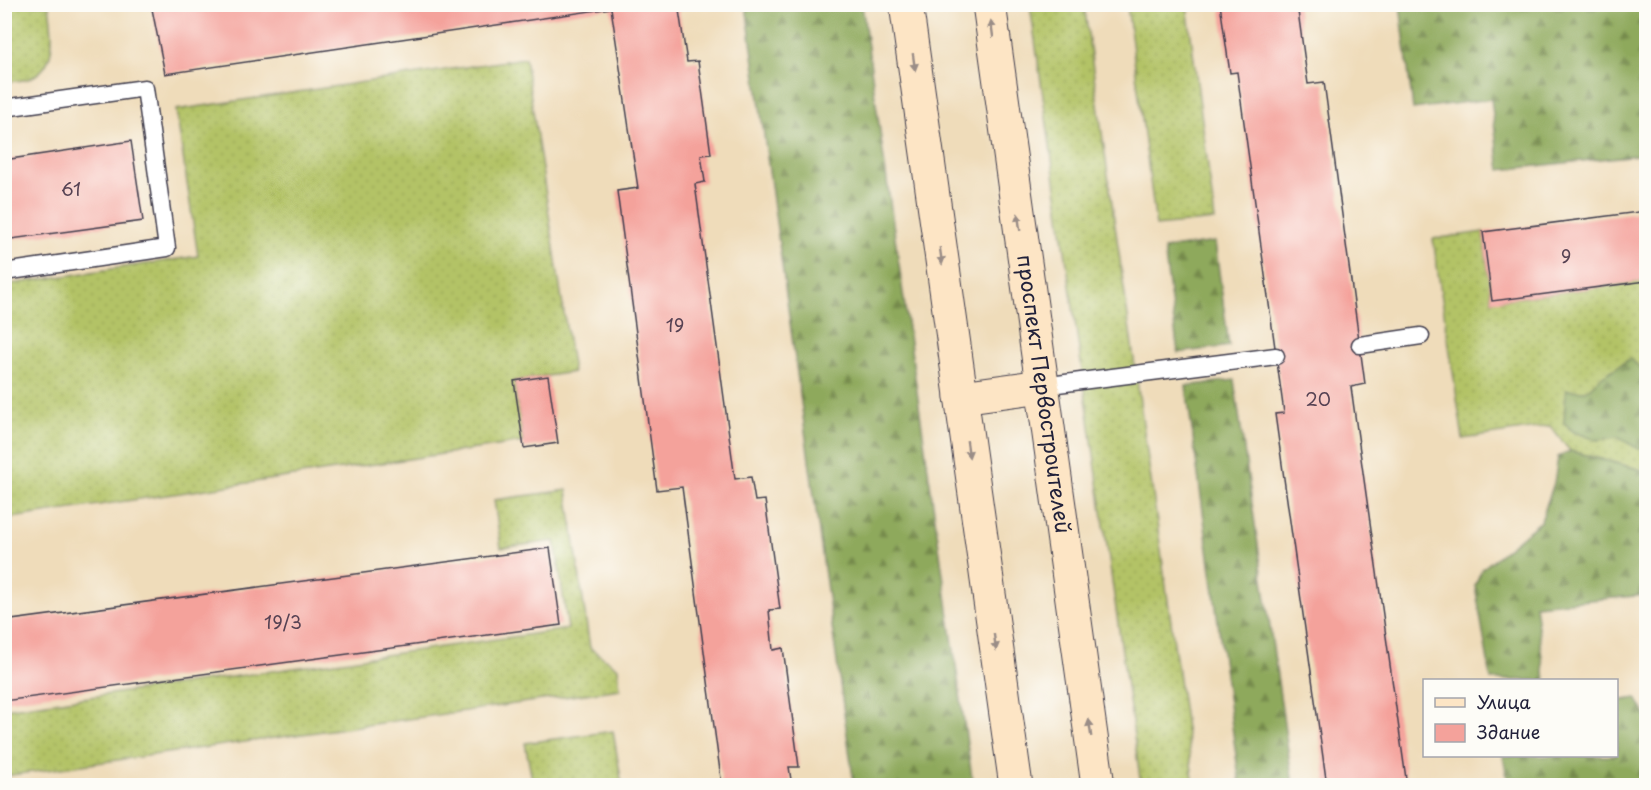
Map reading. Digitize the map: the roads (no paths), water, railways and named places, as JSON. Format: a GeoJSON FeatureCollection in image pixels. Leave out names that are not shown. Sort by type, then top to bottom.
{"type":"FeatureCollection","features":[{"type":"Feature","properties":{"kind":"main road"},"geometry":{"type":"LineString","coordinates":[[906,4],[1016,786]]}},
{"type":"Feature","properties":{"kind":"main road","name":"проспект Первостроителей"},"geometry":{"type":"LineString","coordinates":[[989,4],[1098,786]]}},
{"type":"Feature","properties":{"kind":"main road"},"geometry":{"type":"LineString","coordinates":[[961,397],[1042,386]]}},
{"type":"Feature","properties":{"kind":"lane"},"geometry":{"type":"LineString","coordinates":[[4,108],[145,88],[167,248],[4,272]]}},
{"type":"Feature","properties":{"kind":"lane"},"geometry":{"type":"LineString","coordinates":[[1360,345],[1420,336]]}},
{"type":"Feature","properties":{"kind":"lane"},"geometry":{"type":"LineString","coordinates":[[1042,386],[1276,356]]}}]}
